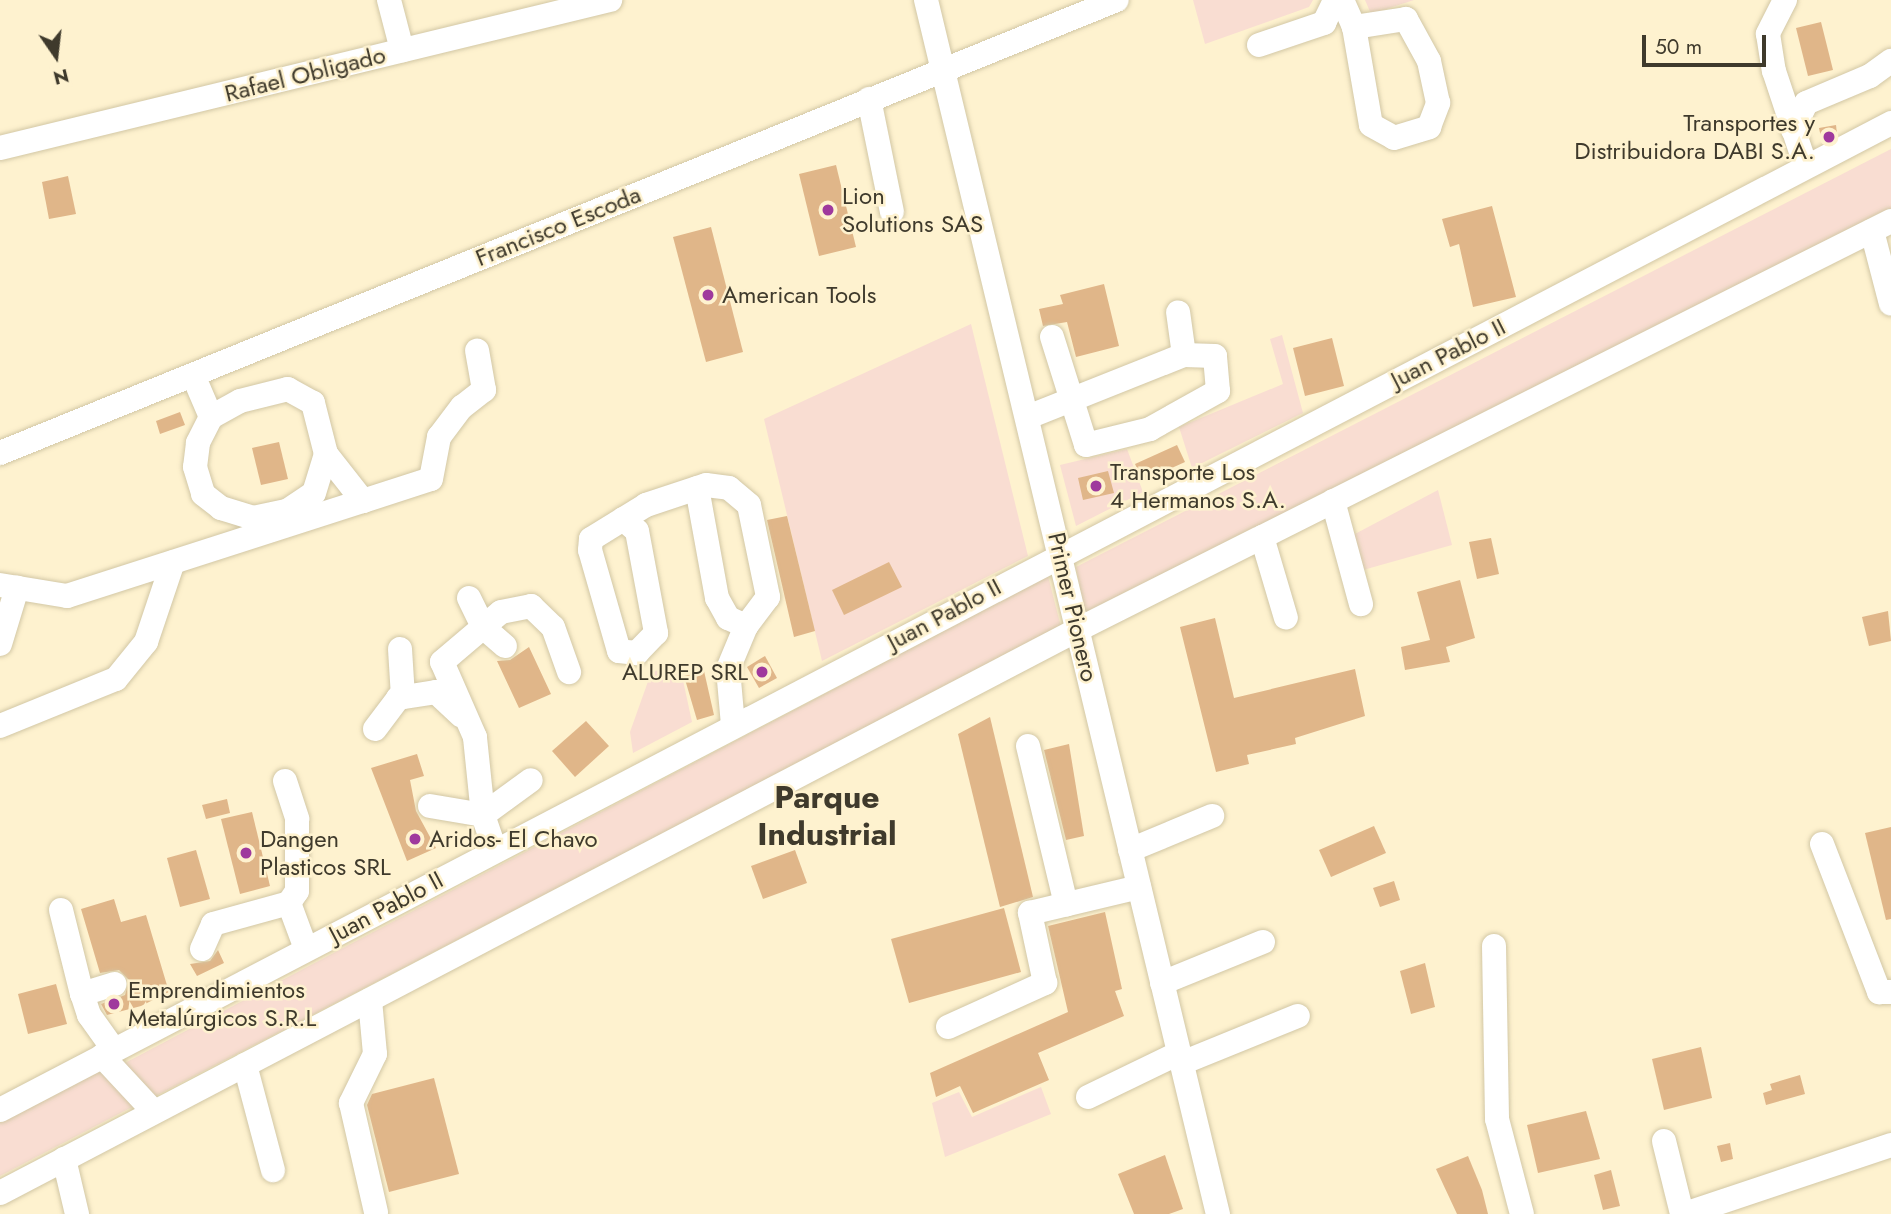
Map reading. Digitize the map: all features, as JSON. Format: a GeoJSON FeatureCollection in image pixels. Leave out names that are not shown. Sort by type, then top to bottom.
{"type":"FeatureCollection","features":[{"type":"Feature","properties":{"kind":"street"},"geometry":{"type":"LineString","coordinates":[[389,0],[402,50]]}},
{"type":"Feature","properties":{"kind":"street","name":"Rafael Obligado"},"geometry":{"type":"LineString","coordinates":[[0,148],[610,0]]}},
{"type":"Feature","properties":{"kind":"street","name":"Primer Pionero"},"geometry":{"type":"LineString","coordinates":[[926,0],[1218,1214]]}},
{"type":"Feature","properties":{"kind":"street","name":"Francisco Escoda"},"geometry":{"type":"LineString","coordinates":[[0,453],[1116,0]]}},
{"type":"Feature","properties":{"kind":"street"},"geometry":{"type":"LineString","coordinates":[[1259,45],[1324,23],[1335,0]]}},
{"type":"Feature","properties":{"kind":"street"},"geometry":{"type":"LineString","coordinates":[[1342,0],[1354,27],[1371,125],[1394,138],[1429,127],[1438,103],[1429,61],[1406,19],[1354,27]]}},
{"type":"Feature","properties":{"kind":"street"},"geometry":{"type":"LineString","coordinates":[[1785,0],[1768,34],[1774,71],[1806,167]]}},
{"type":"Feature","properties":{"kind":"street"},"geometry":{"type":"LineString","coordinates":[[1793,130],[1806,103],[1870,76],[1891,61]]}},
{"type":"Feature","properties":{"kind":"street"},"geometry":{"type":"LineString","coordinates":[[869,99],[892,212]]}},
{"type":"Feature","properties":{"kind":"street","name":"Juan Pablo II"},"geometry":{"type":"LineString","coordinates":[[0,1110],[1061,553],[1891,123]]}},
{"type":"Feature","properties":{"kind":"street"},"geometry":{"type":"LineString","coordinates":[[0,1193],[1077,630],[1882,226],[1891,304]]}},
{"type":"Feature","properties":{"kind":"street"},"geometry":{"type":"LineString","coordinates":[[1178,312],[1184,355]]}},
{"type":"Feature","properties":{"kind":"street"},"geometry":{"type":"LineString","coordinates":[[1028,417],[1075,398],[1184,355],[1215,356],[1218,391],[1150,429],[1086,445],[1075,398],[1052,337]]}},
{"type":"Feature","properties":{"kind":"street"},"geometry":{"type":"LineString","coordinates":[[0,644],[9,586],[68,596],[431,479],[439,437],[462,407],[484,390],[477,351]]}},
{"type":"Feature","properties":{"kind":"street"},"geometry":{"type":"LineString","coordinates":[[193,374],[211,417]]}},
{"type":"Feature","properties":{"kind":"street"},"geometry":{"type":"LineString","coordinates":[[326,453],[314,493],[287,511],[253,518],[221,508],[203,494],[195,467],[198,443],[211,417],[240,401],[288,389],[313,403],[326,453],[363,501]]}},
{"type":"Feature","properties":{"kind":"street"},"geometry":{"type":"LineString","coordinates":[[697,488],[717,598],[728,618],[746,626]]}},
{"type":"Feature","properties":{"kind":"street"},"geometry":{"type":"LineString","coordinates":[[623,519],[637,531],[656,633],[637,653],[619,651],[590,550],[591,539],[623,519],[646,505],[697,488],[729,488],[750,505],[768,597],[746,626],[729,669],[733,725]]}},
{"type":"Feature","properties":{"kind":"street"},"geometry":{"type":"LineString","coordinates":[[1333,501],[1361,604]]}},
{"type":"Feature","properties":{"kind":"street"},"geometry":{"type":"LineString","coordinates":[[213,549],[221,508]]}},
{"type":"Feature","properties":{"kind":"street"},"geometry":{"type":"LineString","coordinates":[[1262,537],[1286,618]]}},
{"type":"Feature","properties":{"kind":"street"},"geometry":{"type":"LineString","coordinates":[[0,726],[116,679],[146,642],[173,562]]}},
{"type":"Feature","properties":{"kind":"street"},"geometry":{"type":"LineString","coordinates":[[469,598],[483,627],[505,646]]}},
{"type":"Feature","properties":{"kind":"street"},"geometry":{"type":"LineString","coordinates":[[495,850],[483,815],[475,737],[442,662],[501,612],[531,606],[553,627],[569,672]]}},
{"type":"Feature","properties":{"kind":"street"},"geometry":{"type":"LineString","coordinates":[[400,649],[403,697]]}},
{"type":"Feature","properties":{"kind":"street"},"geometry":{"type":"LineString","coordinates":[[375,729],[403,697],[436,692],[469,723]]}},
{"type":"Feature","properties":{"kind":"street"},"geometry":{"type":"LineString","coordinates":[[1028,746],[1066,904]]}},
{"type":"Feature","properties":{"kind":"street"},"geometry":{"type":"LineString","coordinates":[[430,806],[483,815],[531,780]]}},
{"type":"Feature","properties":{"kind":"street"},"geometry":{"type":"LineString","coordinates":[[202,949],[218,911],[289,903],[297,891],[297,819],[285,781]]}},
{"type":"Feature","properties":{"kind":"street"},"geometry":{"type":"LineString","coordinates":[[1130,850],[1212,816]]}},
{"type":"Feature","properties":{"kind":"street"},"geometry":{"type":"LineString","coordinates":[[1822,844],[1879,992],[1891,992]]}},
{"type":"Feature","properties":{"kind":"street"},"geometry":{"type":"LineString","coordinates":[[947,1027],[1045,983],[1030,913],[1139,887]]}},
{"type":"Feature","properties":{"kind":"street"},"geometry":{"type":"LineString","coordinates":[[289,903],[306,949]]}},
{"type":"Feature","properties":{"kind":"street"},"geometry":{"type":"LineString","coordinates":[[61,910],[89,1015],[108,1053],[154,1112]]}},
{"type":"Feature","properties":{"kind":"street"},"geometry":{"type":"LineString","coordinates":[[1163,983],[1263,942]]}},
{"type":"Feature","properties":{"kind":"street"},"geometry":{"type":"LineString","coordinates":[[1494,946],[1497,1119],[1522,1214]]}},
{"type":"Feature","properties":{"kind":"street"},"geometry":{"type":"LineString","coordinates":[[82,994],[115,984]]}},
{"type":"Feature","properties":{"kind":"street"},"geometry":{"type":"LineString","coordinates":[[370,1000],[376,1054],[351,1103],[376,1212]]}},
{"type":"Feature","properties":{"kind":"street"},"geometry":{"type":"LineString","coordinates":[[1088,1097],[1181,1058],[1298,1016]]}},
{"type":"Feature","properties":{"kind":"street"},"geometry":{"type":"LineString","coordinates":[[245,1065],[273,1170]]}},
{"type":"Feature","properties":{"kind":"street"},"geometry":{"type":"LineString","coordinates":[[1664,1141],[1683,1214],[1891,1145]]}},
{"type":"Feature","properties":{"kind":"street"},"geometry":{"type":"LineString","coordinates":[[64,1159],[77,1214]]}},
{"type":"Feature","properties":{"kind":"shaded area"},"geometry":{"type":"Polygon","coordinates":[[[1193,0],[1313,0],[1309,7],[1205,44],[1193,0]]]}},
{"type":"Feature","properties":{"kind":"shaded area"},"geometry":{"type":"Polygon","coordinates":[[[1365,0],[1414,0],[1371,14],[1365,0]]]}},
{"type":"Feature","properties":{"kind":"shaded area"},"geometry":{"type":"Polygon","coordinates":[[[1891,149],[1891,209],[1085,614],[1076,567],[1891,149]]]}},
{"type":"Feature","properties":{"kind":"shaded area"},"geometry":{"type":"Polygon","coordinates":[[[971,324],[1028,556],[822,661],[764,419],[971,324]]]}},
{"type":"Feature","properties":{"kind":"shaded area"},"geometry":{"type":"Polygon","coordinates":[[[1282,335],[1303,413],[1192,468],[1179,427],[1283,384],[1270,339],[1282,335]]]}},
{"type":"Feature","properties":{"kind":"shaded area"},"geometry":{"type":"Polygon","coordinates":[[[1127,449],[1143,492],[1076,526],[1060,465],[1127,449]]]}},
{"type":"Feature","properties":{"kind":"shaded area"},"geometry":{"type":"Polygon","coordinates":[[[1438,490],[1452,545],[1363,570],[1353,535],[1438,490]]]}},
{"type":"Feature","properties":{"kind":"shaded area"},"geometry":{"type":"Polygon","coordinates":[[[1048,576],[1061,627],[152,1098],[123,1064],[1048,576]]]}},
{"type":"Feature","properties":{"kind":"shaded area"},"geometry":{"type":"Polygon","coordinates":[[[679,662],[692,722],[633,753],[630,732],[651,673],[679,662]]]}},
{"type":"Feature","properties":{"kind":"shaded area"},"geometry":{"type":"Polygon","coordinates":[[[103,1068],[134,1106],[0,1176],[0,1123],[103,1068]]]}},
{"type":"Feature","properties":{"kind":"shaded area"},"geometry":{"type":"Polygon","coordinates":[[[1041,1087],[1051,1114],[945,1157],[932,1103],[959,1092],[972,1117],[1041,1087]]]}},
{"type":"Feature","properties":{"kind":"building"},"geometry":{"type":"Polygon","coordinates":[[[1821,22],[1833,70],[1808,76],[1796,28],[1821,22]]]}},
{"type":"Feature","properties":{"kind":"building"},"geometry":{"type":"Polygon","coordinates":[[[1836,125],[1837,134],[1822,142],[1819,128],[1836,125]]]}},
{"type":"Feature","properties":{"kind":"building","name":"Lion Solutions SAS"},"geometry":{"type":"Polygon","coordinates":[[[836,165],[856,247],[819,256],[799,174],[836,165]]]}},
{"type":"Feature","properties":{"kind":"building"},"geometry":{"type":"Polygon","coordinates":[[[68,176],[76,214],[49,219],[42,182],[68,176]]]}},
{"type":"Feature","properties":{"kind":"building"},"geometry":{"type":"Polygon","coordinates":[[[1492,206],[1516,297],[1473,307],[1459,244],[1450,247],[1442,219],[1492,206]]]}},
{"type":"Feature","properties":{"kind":"building","name":"American Tools"},"geometry":{"type":"Polygon","coordinates":[[[711,227],[743,352],[706,362],[673,237],[711,227]]]}},
{"type":"Feature","properties":{"kind":"building"},"geometry":{"type":"Polygon","coordinates":[[[1104,284],[1119,346],[1076,357],[1067,322],[1043,326],[1039,309],[1063,304],[1060,295],[1104,284]]]}},
{"type":"Feature","properties":{"kind":"building"},"geometry":{"type":"Polygon","coordinates":[[[1332,338],[1344,386],[1305,396],[1293,348],[1332,338]]]}},
{"type":"Feature","properties":{"kind":"building"},"geometry":{"type":"Polygon","coordinates":[[[180,412],[185,425],[160,434],[156,421],[180,412]]]}},
{"type":"Feature","properties":{"kind":"building"},"geometry":{"type":"Polygon","coordinates":[[[279,442],[288,479],[261,485],[252,448],[279,442]]]}},
{"type":"Feature","properties":{"kind":"building"},"geometry":{"type":"Polygon","coordinates":[[[1177,445],[1185,462],[1143,481],[1135,464],[1177,445]]]}},
{"type":"Feature","properties":{"kind":"building","name":"Transporte Los 4 Hermanos S.A."},"geometry":{"type":"Polygon","coordinates":[[[1108,471],[1114,493],[1083,500],[1078,478],[1108,471]]]}},
{"type":"Feature","properties":{"kind":"building"},"geometry":{"type":"Polygon","coordinates":[[[787,516],[815,631],[794,637],[767,520],[787,516]]]}},
{"type":"Feature","properties":{"kind":"building"},"geometry":{"type":"Polygon","coordinates":[[[1491,538],[1499,574],[1477,579],[1469,542],[1491,538]]]}},
{"type":"Feature","properties":{"kind":"building"},"geometry":{"type":"Polygon","coordinates":[[[889,562],[902,587],[844,615],[832,590],[889,562]]]}},
{"type":"Feature","properties":{"kind":"building"},"geometry":{"type":"Polygon","coordinates":[[[1460,580],[1475,638],[1446,647],[1450,662],[1405,670],[1401,647],[1430,640],[1417,592],[1460,580]]]}},
{"type":"Feature","properties":{"kind":"building"},"geometry":{"type":"Polygon","coordinates":[[[1888,611],[1891,641],[1869,646],[1862,617],[1888,611]]]}},
{"type":"Feature","properties":{"kind":"building"},"geometry":{"type":"Polygon","coordinates":[[[1215,618],[1234,698],[1355,669],[1365,716],[1295,738],[1296,744],[1247,755],[1249,764],[1216,772],[1180,627],[1215,618]]]}},
{"type":"Feature","properties":{"kind":"building"},"geometry":{"type":"Polygon","coordinates":[[[529,647],[551,694],[519,708],[497,661],[510,660],[529,647]]]}},
{"type":"Feature","properties":{"kind":"building","name":"ALUREP SRL"},"geometry":{"type":"Polygon","coordinates":[[[765,656],[777,678],[759,688],[747,667],[765,656]]]}},
{"type":"Feature","properties":{"kind":"building"},"geometry":{"type":"Polygon","coordinates":[[[704,671],[714,715],[697,720],[684,676],[704,671]]]}},
{"type":"Feature","properties":{"kind":"building"},"geometry":{"type":"Polygon","coordinates":[[[990,717],[1033,897],[1000,907],[958,734],[990,717]]]}},
{"type":"Feature","properties":{"kind":"building"},"geometry":{"type":"Polygon","coordinates":[[[586,721],[609,746],[575,777],[552,751],[586,721]]]}},
{"type":"Feature","properties":{"kind":"building"},"geometry":{"type":"Polygon","coordinates":[[[1069,744],[1084,836],[1066,840],[1044,750],[1069,744]]]}},
{"type":"Feature","properties":{"kind":"building"},"geometry":{"type":"Polygon","coordinates":[[[417,754],[424,776],[410,780],[416,811],[436,848],[407,861],[371,768],[417,754]]]}},
{"type":"Feature","properties":{"kind":"building"},"geometry":{"type":"Polygon","coordinates":[[[227,799],[230,813],[206,819],[202,805],[227,799]]]}},
{"type":"Feature","properties":{"kind":"building","name":"Dangen Plasticos SRL"},"geometry":{"type":"Polygon","coordinates":[[[252,812],[270,886],[240,894],[221,819],[252,812]]]}},
{"type":"Feature","properties":{"kind":"building"},"geometry":{"type":"Polygon","coordinates":[[[1374,826],[1386,853],[1331,877],[1319,850],[1374,826]]]}},
{"type":"Feature","properties":{"kind":"building"},"geometry":{"type":"Polygon","coordinates":[[[1891,827],[1891,919],[1886,920],[1865,833],[1891,827]]]}},
{"type":"Feature","properties":{"kind":"building"},"geometry":{"type":"Polygon","coordinates":[[[196,850],[210,899],[180,907],[167,858],[196,850]]]}},
{"type":"Feature","properties":{"kind":"building"},"geometry":{"type":"Polygon","coordinates":[[[795,850],[807,883],[763,899],[751,866],[795,850]]]}},
{"type":"Feature","properties":{"kind":"building"},"geometry":{"type":"Polygon","coordinates":[[[1394,881],[1400,900],[1380,907],[1373,888],[1394,881]]]}},
{"type":"Feature","properties":{"kind":"building"},"geometry":{"type":"Polygon","coordinates":[[[114,899],[121,922],[146,915],[169,992],[141,1006],[107,1015],[101,1004],[125,995],[129,980],[119,970],[100,973],[81,909],[114,899]]]}},
{"type":"Feature","properties":{"kind":"building"},"geometry":{"type":"Polygon","coordinates":[[[1004,908],[1021,972],[909,1003],[891,939],[1004,908]]]}},
{"type":"Feature","properties":{"kind":"building"},"geometry":{"type":"Polygon","coordinates":[[[1105,912],[1122,989],[1115,991],[1124,1016],[1038,1053],[1049,1080],[973,1113],[960,1086],[936,1097],[930,1073],[1068,1012],[1048,926],[1105,912]]]}},
{"type":"Feature","properties":{"kind":"building"},"geometry":{"type":"Polygon","coordinates":[[[218,950],[224,963],[197,976],[190,964],[210,961],[218,950]]]}},
{"type":"Feature","properties":{"kind":"building"},"geometry":{"type":"Polygon","coordinates":[[[1425,963],[1435,1007],[1411,1014],[1400,971],[1425,963]]]}},
{"type":"Feature","properties":{"kind":"building"},"geometry":{"type":"Polygon","coordinates":[[[56,984],[67,1024],[28,1034],[18,994],[56,984]]]}},
{"type":"Feature","properties":{"kind":"building"},"geometry":{"type":"Polygon","coordinates":[[[1701,1047],[1712,1098],[1664,1110],[1652,1059],[1701,1047]]]}},
{"type":"Feature","properties":{"kind":"building"},"geometry":{"type":"Polygon","coordinates":[[[1800,1075],[1805,1094],[1766,1105],[1763,1093],[1772,1090],[1770,1084],[1800,1075]]]}},
{"type":"Feature","properties":{"kind":"building"},"geometry":{"type":"Polygon","coordinates":[[[434,1078],[459,1174],[389,1192],[367,1105],[372,1094],[434,1078]]]}},
{"type":"Feature","properties":{"kind":"building"},"geometry":{"type":"Polygon","coordinates":[[[1586,1111],[1600,1159],[1538,1173],[1527,1125],[1586,1111]]]}},
{"type":"Feature","properties":{"kind":"building"},"geometry":{"type":"Polygon","coordinates":[[[1730,1143],[1733,1159],[1721,1162],[1717,1146],[1730,1143]]]}},
{"type":"Feature","properties":{"kind":"building"},"geometry":{"type":"Polygon","coordinates":[[[1165,1155],[1183,1209],[1169,1214],[1134,1214],[1118,1174],[1165,1155]]]}},
{"type":"Feature","properties":{"kind":"building"},"geometry":{"type":"Polygon","coordinates":[[[1468,1156],[1482,1190],[1488,1214],[1457,1214],[1436,1169],[1468,1156]]]}},
{"type":"Feature","properties":{"kind":"building"},"geometry":{"type":"Polygon","coordinates":[[[1611,1170],[1620,1206],[1603,1210],[1594,1175],[1611,1170]]]}},
{"type":"Feature","properties":{"kind":"place","name":"Transportes y Distribuidora DABI S.A."},"geometry":{"type":"Point","coordinates":[1829,137]}},
{"type":"Feature","properties":{"kind":"place","name":"Lion Solutions SAS"},"geometry":{"type":"Point","coordinates":[828,210]}},
{"type":"Feature","properties":{"kind":"place","name":"American Tools"},"geometry":{"type":"Point","coordinates":[708,295]}},
{"type":"Feature","properties":{"kind":"place","name":"Transporte Los 4 Hermanos S.A."},"geometry":{"type":"Point","coordinates":[1096,486]}},
{"type":"Feature","properties":{"kind":"place","name":"ALUREP SRL"},"geometry":{"type":"Point","coordinates":[762,672]}},
{"type":"Feature","properties":{"kind":"place","name":"Aridos- El Chavo"},"geometry":{"type":"Point","coordinates":[415,839]}},
{"type":"Feature","properties":{"kind":"place","name":"Dangen Plasticos SRL"},"geometry":{"type":"Point","coordinates":[246,853]}},
{"type":"Feature","properties":{"kind":"place","name":"Emprendimientos Metalúrgicos S.R.L"},"geometry":{"type":"Point","coordinates":[114,1004]}},
{"type":"Feature","properties":{"kind":"district","name":"Parque Industrial"},"geometry":{"type":"Point","coordinates":[827,816]}}]}
